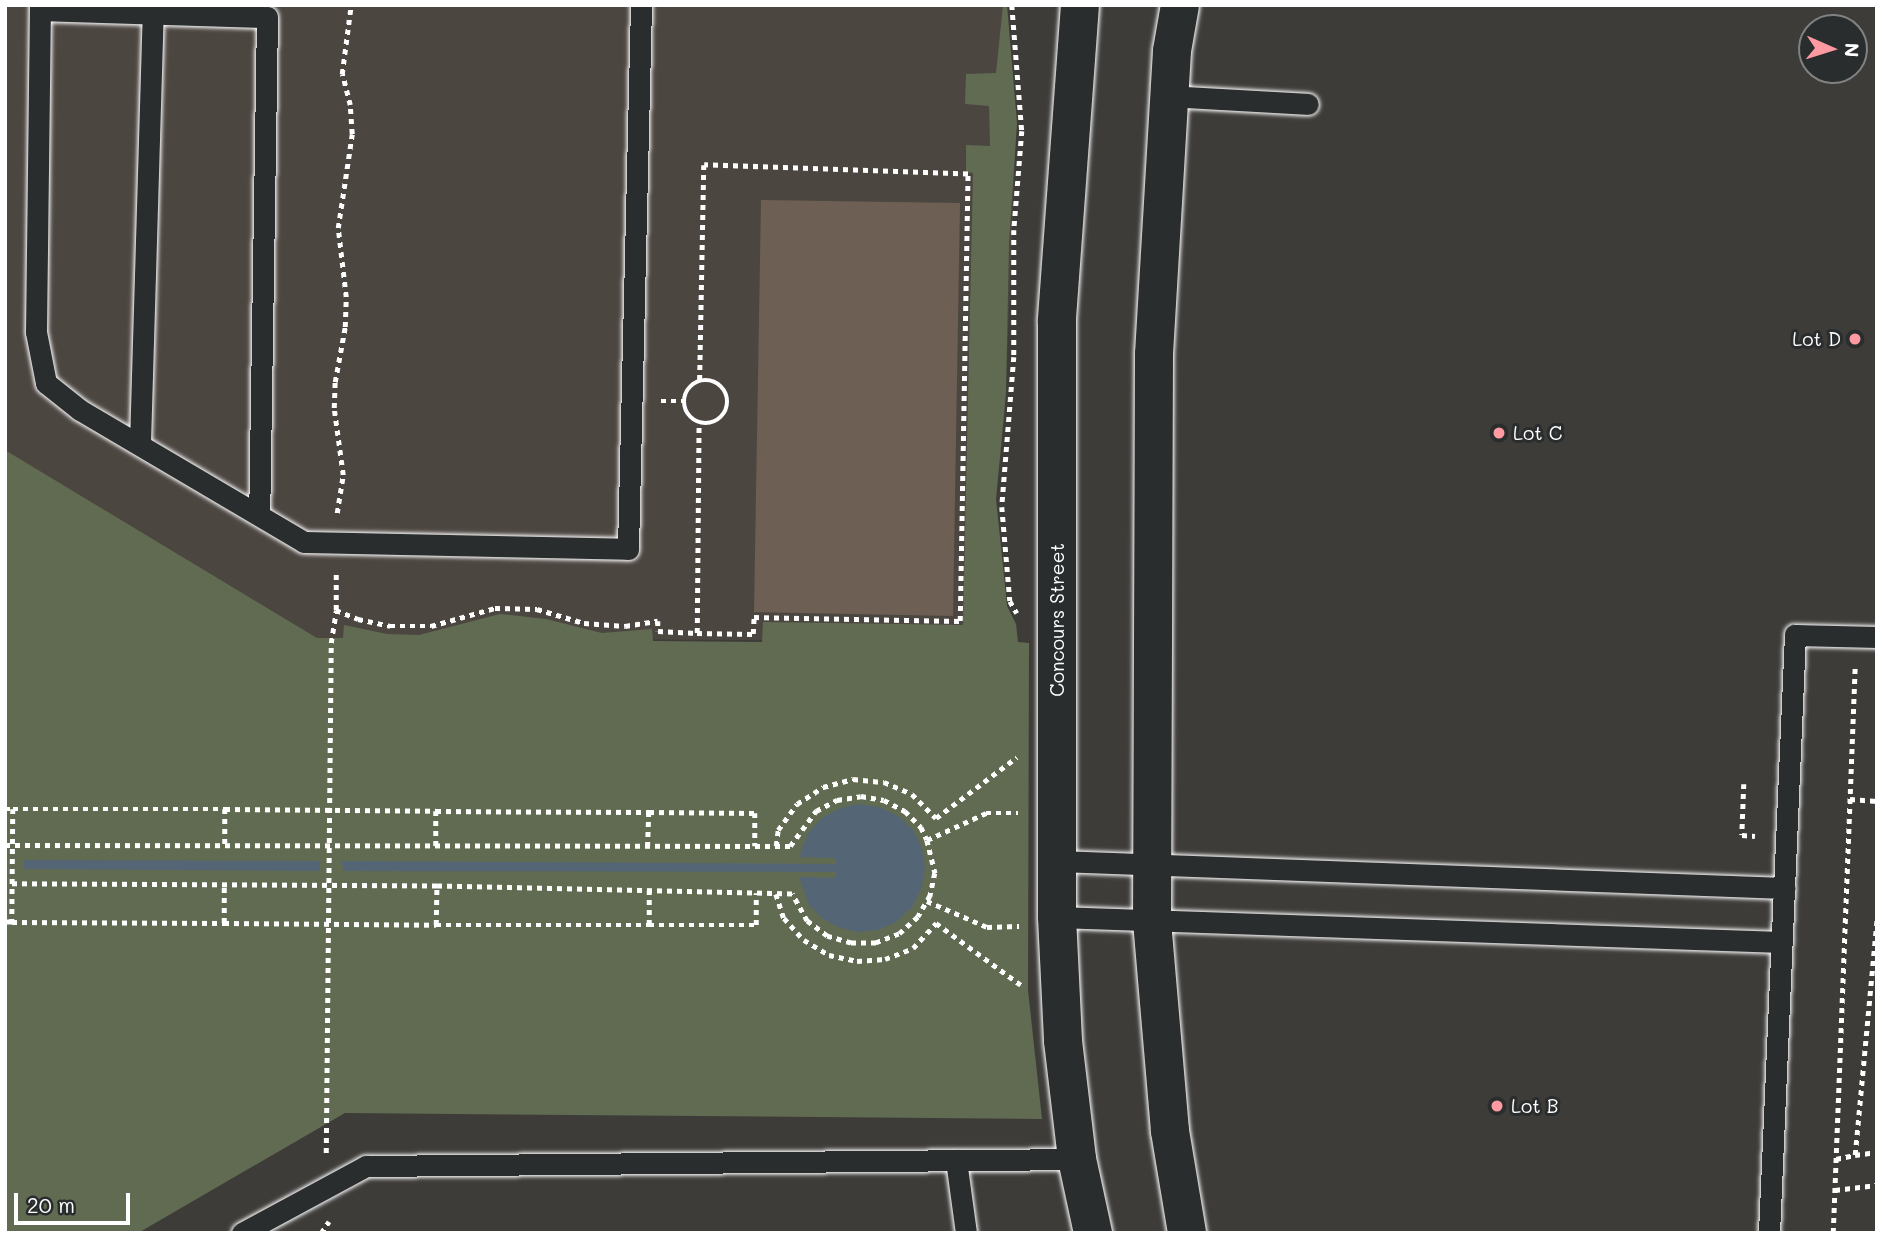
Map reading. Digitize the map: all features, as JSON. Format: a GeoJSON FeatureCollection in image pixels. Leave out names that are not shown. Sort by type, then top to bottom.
{"type":"FeatureCollection","features":[{"type":"Feature","properties":{"kind":"street","name":"Concours Street"},"geometry":{"type":"LineString","coordinates":[[1080,5],[1057,321],[1058,861],[1041,922],[1063,1041],[1077,1158],[1093,1233]]}},
{"type":"Feature","properties":{"kind":"street"},"geometry":{"type":"LineString","coordinates":[[1180,5],[1172,51],[1154,354],[1152,920],[1170,1131],[1186,1233]]}},
{"type":"Feature","properties":{"kind":"lane"},"geometry":{"type":"LineString","coordinates":[[259,514],[267,17],[40,8],[36,332],[47,383],[80,410],[304,542],[628,549],[641,5]]}},
{"type":"Feature","properties":{"kind":"lane"},"geometry":{"type":"LineString","coordinates":[[140,443],[153,14]]}},
{"type":"Feature","properties":{"kind":"lane"},"geometry":{"type":"LineString","coordinates":[[1169,96],[1308,104]]}},
{"type":"Feature","properties":{"kind":"lane"},"geometry":{"type":"LineString","coordinates":[[1769,1233],[1796,635],[1867,637]]}},
{"type":"Feature","properties":{"kind":"lane"},"geometry":{"type":"LineString","coordinates":[[1058,861],[1784,888]]}},
{"type":"Feature","properties":{"kind":"lane"},"geometry":{"type":"LineString","coordinates":[[1041,922],[1152,920],[1782,942]]}},
{"type":"Feature","properties":{"kind":"lane"},"geometry":{"type":"LineString","coordinates":[[242,1233],[366,1166],[1077,1158]]}},
{"type":"Feature","properties":{"kind":"lane"},"geometry":{"type":"LineString","coordinates":[[956,1160],[966,1233]]}},
{"type":"Feature","properties":{"kind":"path"},"geometry":{"type":"LineString","coordinates":[[321,1233],[328,1227],[330,1216],[327,1187],[332,846],[331,643],[336,610],[336,544],[343,475],[334,408],[335,382],[345,327],[338,228],[352,134],[350,104],[342,74],[351,5]]}},
{"type":"Feature","properties":{"kind":"path"},"geometry":{"type":"LineString","coordinates":[[1012,5],[1022,131],[1014,230],[1014,356],[1002,507],[1010,601],[1019,618]]}},
{"type":"Feature","properties":{"kind":"path"},"geometry":{"type":"LineString","coordinates":[[336,610],[358,619],[390,626],[431,626],[495,608],[537,609],[584,623],[625,626],[658,621],[658,631],[753,634],[754,617],[960,621],[968,174],[704,165],[700,381]]}},
{"type":"Feature","properties":{"kind":"path"},"geometry":{"type":"LineString","coordinates":[[700,381],[714,382],[720,386],[727,399],[719,419],[699,423],[688,415],[684,401],[689,388],[700,381]]}},
{"type":"Feature","properties":{"kind":"path"},"geometry":{"type":"LineString","coordinates":[[697,633],[699,423]]}},
{"type":"Feature","properties":{"kind":"path"},"geometry":{"type":"LineString","coordinates":[[1833,1233],[1850,799],[1867,637]]}},
{"type":"Feature","properties":{"kind":"path"},"geometry":{"type":"LineString","coordinates":[[776,846],[778,830],[797,804],[823,787],[853,779],[884,782],[912,794],[936,818],[1024,752]]}},
{"type":"Feature","properties":{"kind":"path"},"geometry":{"type":"LineString","coordinates":[[1744,784],[1742,835],[1755,836]]}},
{"type":"Feature","properties":{"kind":"path"},"geometry":{"type":"LineString","coordinates":[[5,845],[790,846],[816,811],[837,800],[861,796],[884,800],[905,811],[921,827],[928,840],[935,873],[927,901],[918,917],[899,934],[876,943],[851,943],[827,936],[807,921],[793,894],[437,886],[8,884]]}},
{"type":"Feature","properties":{"kind":"path"},"geometry":{"type":"LineString","coordinates":[[1850,799],[1877,801]]}},
{"type":"Feature","properties":{"kind":"path"},"geometry":{"type":"LineString","coordinates":[[5,809],[755,813],[755,846]]}},
{"type":"Feature","properties":{"kind":"path"},"geometry":{"type":"LineString","coordinates":[[13,809],[8,922],[756,925],[756,893]]}},
{"type":"Feature","properties":{"kind":"path"},"geometry":{"type":"LineString","coordinates":[[225,809],[225,845]]}},
{"type":"Feature","properties":{"kind":"path"},"geometry":{"type":"LineString","coordinates":[[436,811],[436,846]]}},
{"type":"Feature","properties":{"kind":"path"},"geometry":{"type":"LineString","coordinates":[[648,846],[649,812]]}},
{"type":"Feature","properties":{"kind":"path"},"geometry":{"type":"LineString","coordinates":[[928,840],[986,813],[1024,814]]}},
{"type":"Feature","properties":{"kind":"path"},"geometry":{"type":"LineString","coordinates":[[224,886],[224,923]]}},
{"type":"Feature","properties":{"kind":"path"},"geometry":{"type":"LineString","coordinates":[[436,925],[437,886]]}},
{"type":"Feature","properties":{"kind":"path"},"geometry":{"type":"LineString","coordinates":[[649,890],[649,925]]}},
{"type":"Feature","properties":{"kind":"path"},"geometry":{"type":"LineString","coordinates":[[776,894],[784,918],[804,940],[829,955],[857,961],[885,959],[913,948],[936,923],[1024,988]]}},
{"type":"Feature","properties":{"kind":"path"},"geometry":{"type":"LineString","coordinates":[[927,901],[987,927],[1041,922]]}},
{"type":"Feature","properties":{"kind":"path"},"geometry":{"type":"LineString","coordinates":[[1855,1155],[1877,920]]}},
{"type":"Feature","properties":{"kind":"path"},"geometry":{"type":"LineString","coordinates":[[1836,1159],[1877,1152]]}},
{"type":"Feature","properties":{"kind":"path"},"geometry":{"type":"LineString","coordinates":[[1835,1190],[1877,1185]]}},
{"type":"Feature","properties":{"kind":"shaded area"},"geometry":{"type":"Polygon","coordinates":[[[5,5],[1007,5],[1016,131],[1005,410],[996,499],[1007,606],[1018,641],[317,638],[5,450],[5,5]]]}},
{"type":"Feature","properties":{"kind":"green space"},"geometry":{"type":"Polygon","coordinates":[[[1003,5],[1007,5],[1017,123],[1009,243],[1006,392],[996,499],[1007,606],[1016,624],[1018,642],[1029,643],[1028,990],[1042,1119],[345,1113],[138,1233],[5,1233],[5,450],[317,638],[343,638],[344,625],[387,634],[419,635],[500,614],[546,619],[602,633],[652,629],[653,641],[762,642],[763,622],[963,625],[973,173],[966,172],[966,145],[990,146],[989,106],[965,104],[966,74],[996,73],[1003,5]]]}},
{"type":"Feature","properties":{"kind":"water"},"geometry":{"type":"Polygon","coordinates":[[[858,804],[879,807],[898,816],[913,830],[922,848],[925,869],[921,889],[912,907],[896,922],[878,930],[858,932],[840,928],[823,919],[809,905],[799,877],[836,878],[836,872],[343,871],[342,861],[836,864],[836,858],[800,857],[801,850],[809,832],[822,818],[838,809],[858,804]]]}},
{"type":"Feature","properties":{"kind":"water"},"geometry":{"type":"Polygon","coordinates":[[[24,860],[320,861],[319,871],[24,869],[24,860]]]}},
{"type":"Feature","properties":{"kind":"building"},"geometry":{"type":"Polygon","coordinates":[[[761,200],[960,203],[953,616],[754,612],[761,200]]]}},
{"type":"Feature","properties":{"kind":"place","name":"Lot D"},"geometry":{"type":"Point","coordinates":[1855,339]}},
{"type":"Feature","properties":{"kind":"place","name":"Lot C"},"geometry":{"type":"Point","coordinates":[1499,433]}},
{"type":"Feature","properties":{"kind":"place","name":"Lot B"},"geometry":{"type":"Point","coordinates":[1497,1106]}}]}
